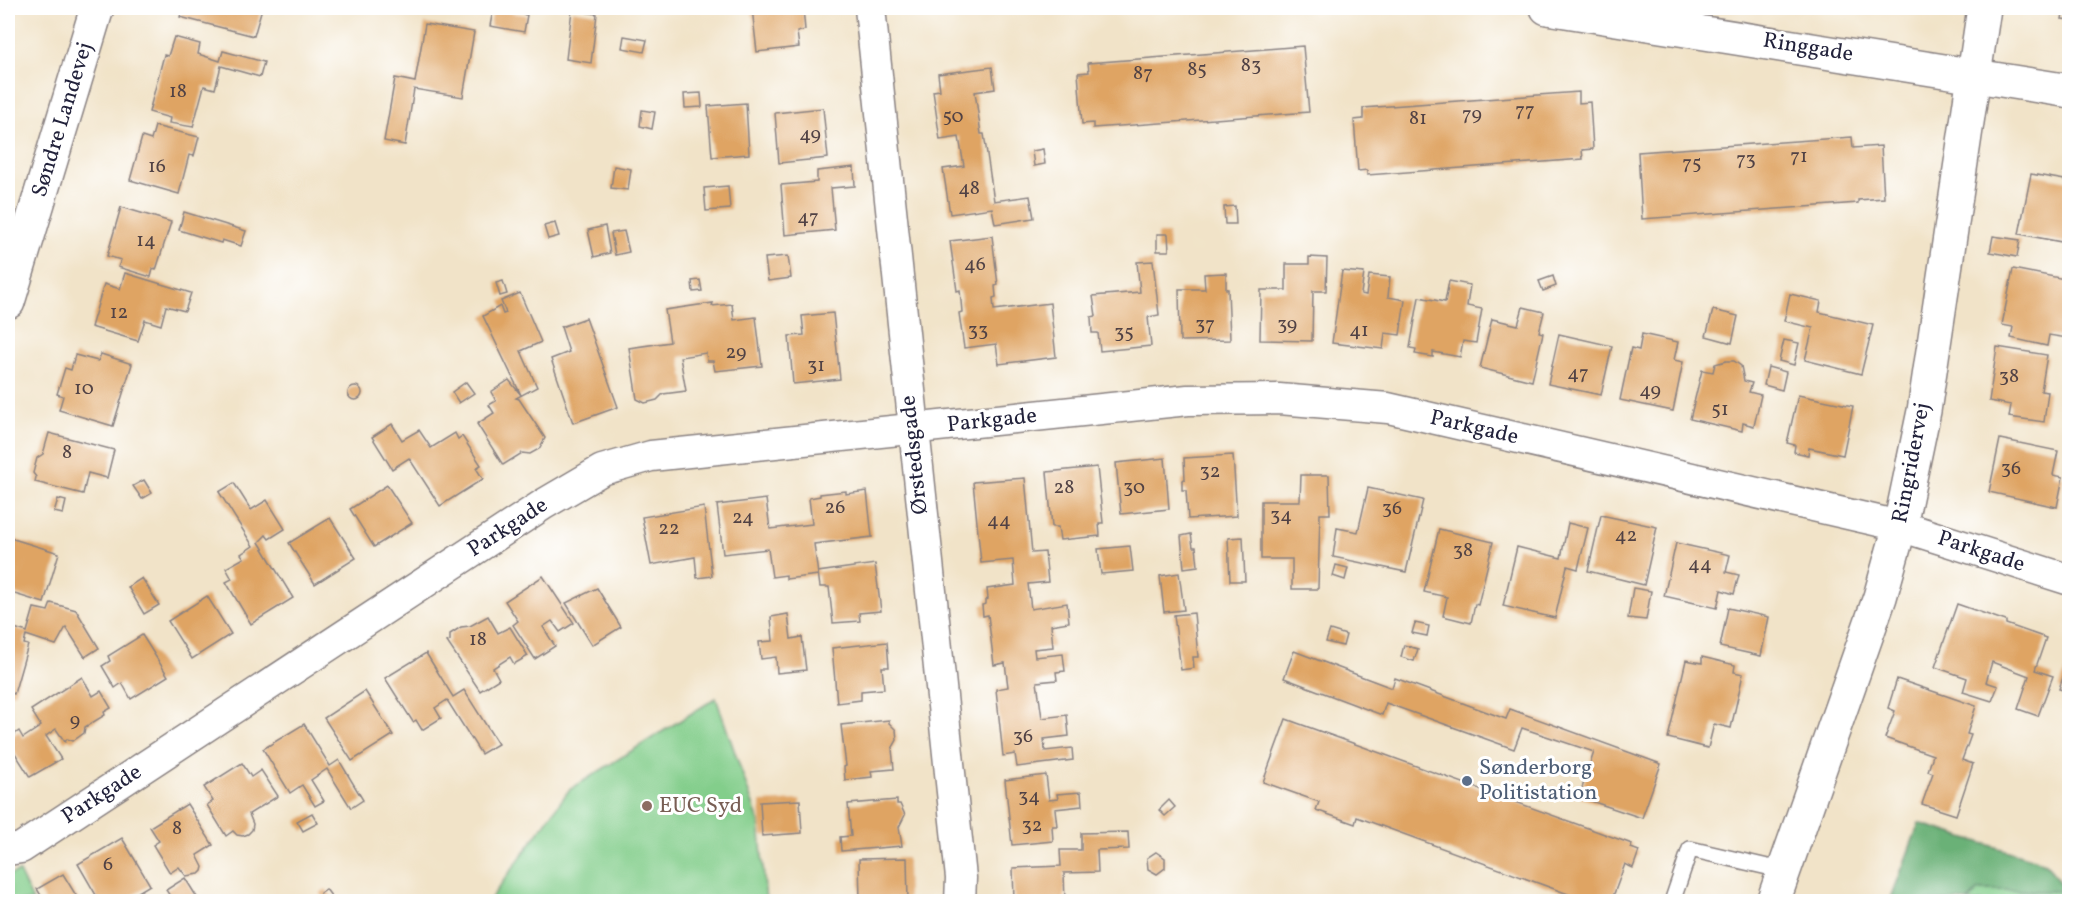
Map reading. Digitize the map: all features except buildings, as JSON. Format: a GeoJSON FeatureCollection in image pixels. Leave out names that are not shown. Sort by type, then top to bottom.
{"type":"FeatureCollection","features":[{"type":"Feature","properties":{"kind":"street","name":"Søndre Landevej"},"geometry":{"type":"LineString","coordinates":[[8,302],[97,8]]}},
{"type":"Feature","properties":{"kind":"street","name":"Ørstedsgade"},"geometry":{"type":"LineString","coordinates":[[870,8],[912,429],[960,866],[960,902]]}},
{"type":"Feature","properties":{"kind":"street","name":"Ringgade"},"geometry":{"type":"LineString","coordinates":[[1547,8],[2070,91]]}},
{"type":"Feature","properties":{"kind":"street","name":"Ringridervej"},"geometry":{"type":"LineString","coordinates":[[1773,902],[1880,597],[1900,526],[1924,411],[1984,8]]}},
{"type":"Feature","properties":{"kind":"street","name":"Parkgade"},"geometry":{"type":"LineString","coordinates":[[8,850],[21,848],[544,504],[602,470],[651,456],[1188,400],[1279,399],[1388,408],[1900,526],[2070,580]]}},
{"type":"Feature","properties":{"kind":"lane"},"geometry":{"type":"LineString","coordinates":[[1672,902],[1690,849],[1785,871]]}},
{"type":"Feature","properties":{"kind":"green space","name":"EUC Syd"},"geometry":{"type":"Polygon","coordinates":[[[716,698],[759,822],[766,901],[489,901],[569,790],[716,698]]]}},
{"type":"Feature","properties":{"kind":"green space"},"geometry":{"type":"Polygon","coordinates":[[[1919,823],[2046,863],[2065,891],[1979,890],[1968,901],[1890,901],[1919,823]]]}},
{"type":"Feature","properties":{"kind":"green space"},"geometry":{"type":"Polygon","coordinates":[[[19,872],[33,901],[8,901],[8,875],[19,872]]]}},
{"type":"Feature","properties":{"kind":"green space"},"geometry":{"type":"Polygon","coordinates":[[[1979,890],[2065,891],[2069,892],[2069,901],[1968,902],[1979,890]]]}},
{"type":"Feature","properties":{"kind":"place","name":"Sønderborg Politistation"},"geometry":{"type":"Point","coordinates":[1467,781]}},
{"type":"Feature","properties":{"kind":"place","name":"EUC Syd"},"geometry":{"type":"Point","coordinates":[647,806]}}]}
